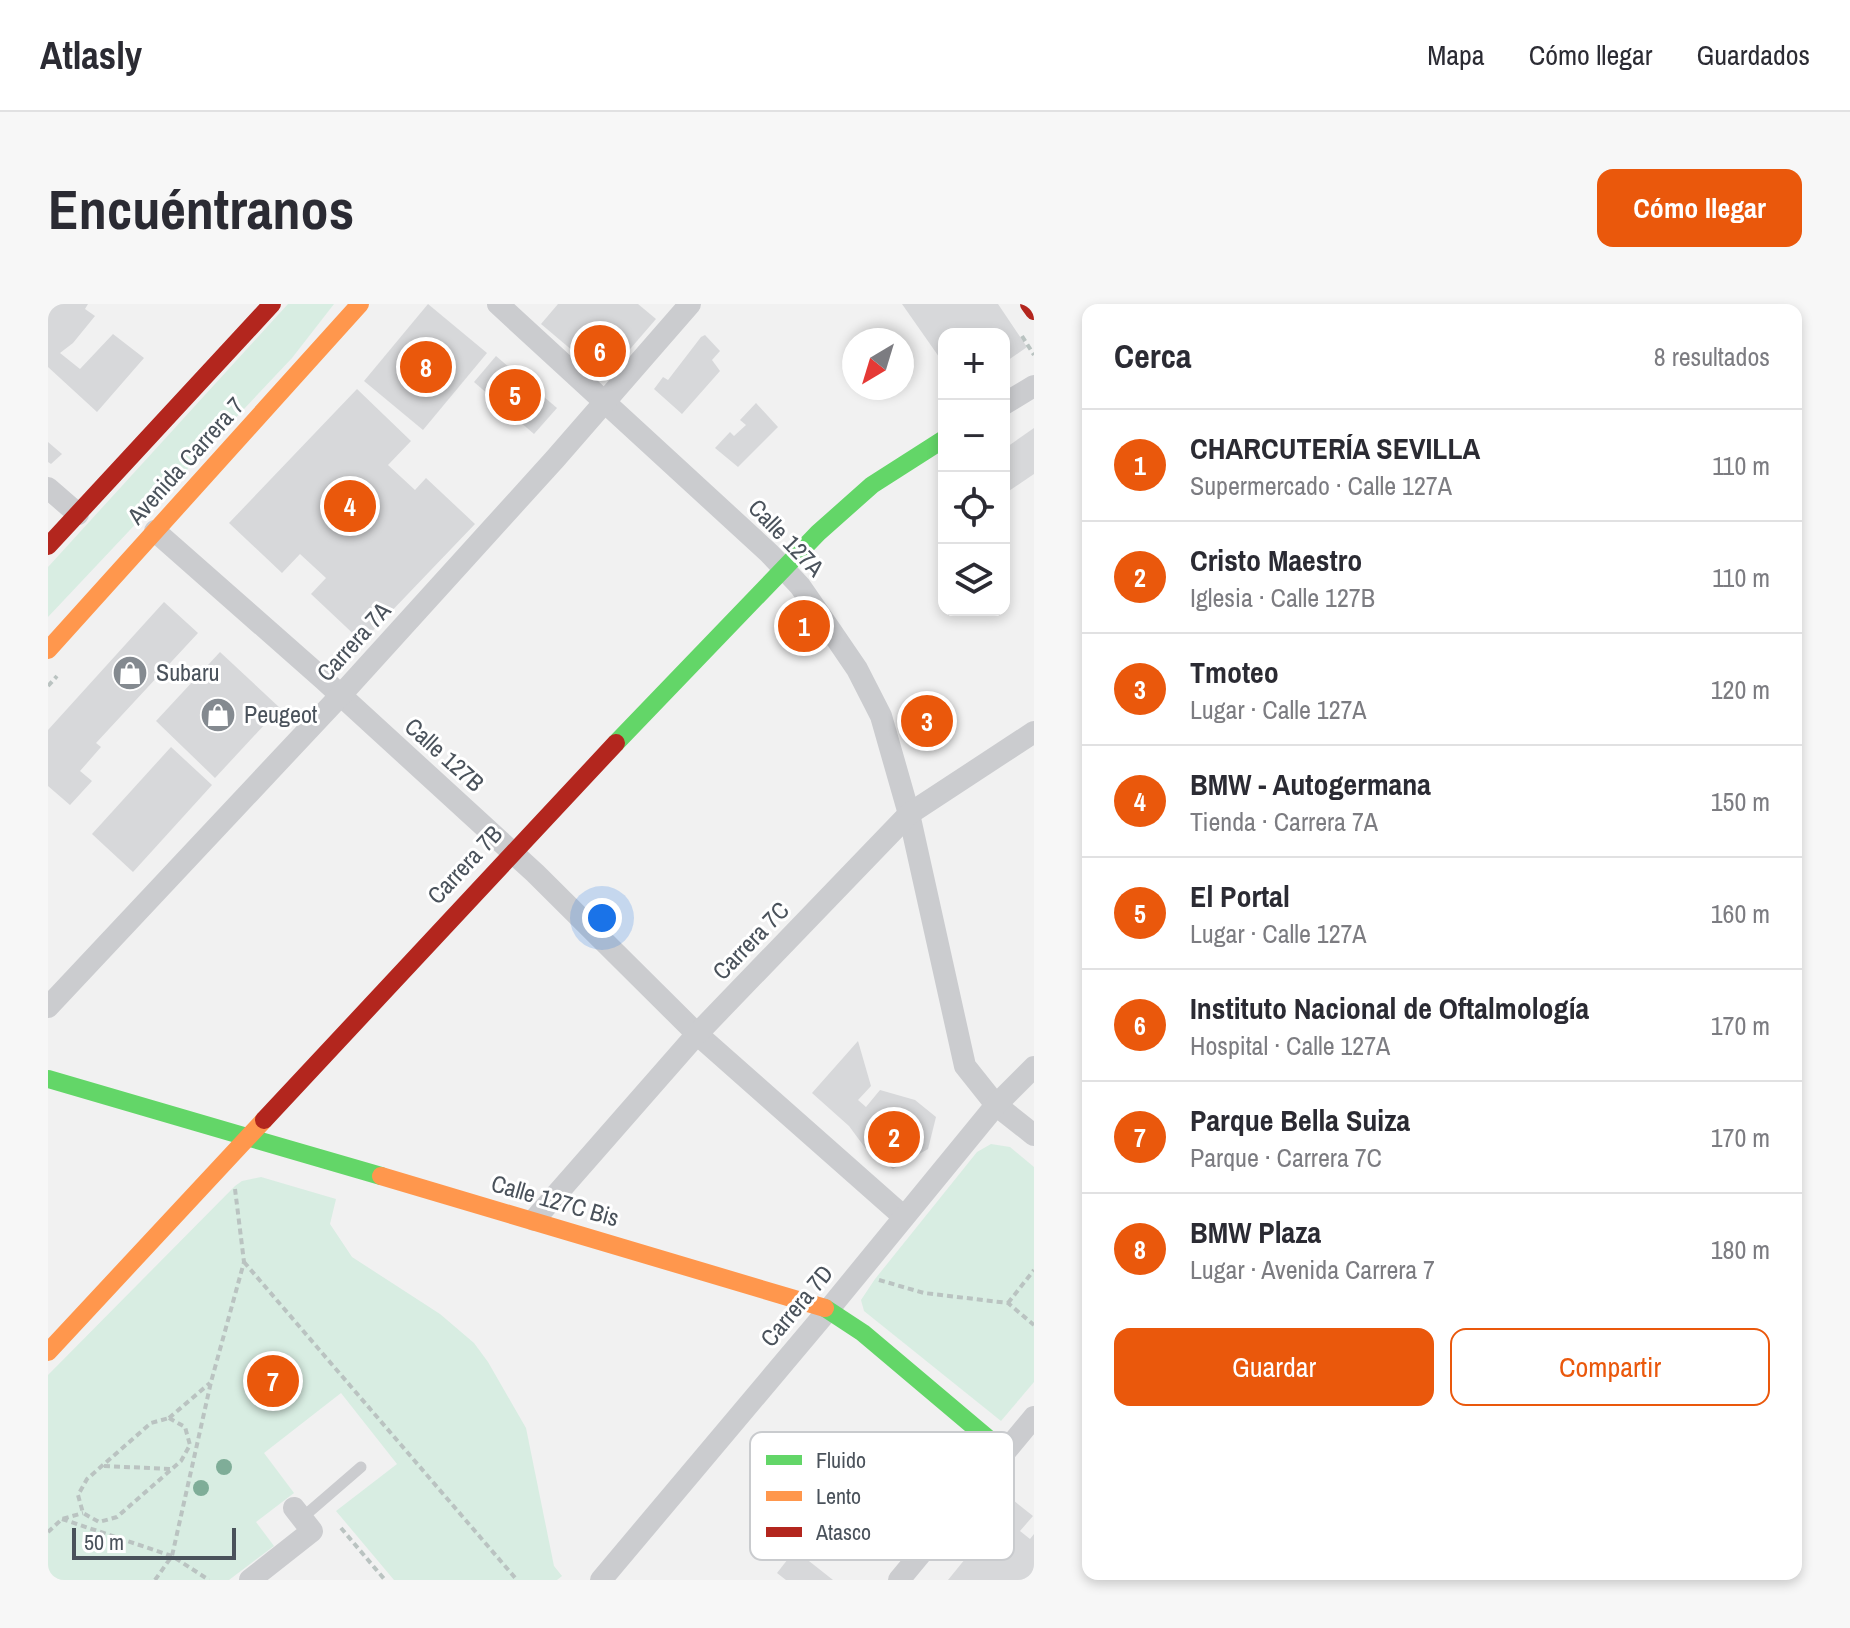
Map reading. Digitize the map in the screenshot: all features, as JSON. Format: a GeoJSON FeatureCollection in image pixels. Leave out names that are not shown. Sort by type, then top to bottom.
{"type":"FeatureCollection","features":[{"type":"Feature","properties":{"kind":"street","name":"Avenida Carrera 7"},"geometry":{"type":"LineString","coordinates":[[48,546],[272,304]]}},
{"type":"Feature","properties":{"kind":"street","name":"Avenida Carrera 7"},"geometry":{"type":"LineString","coordinates":[[48,650],[360,304]]}},
{"type":"Feature","properties":{"kind":"street","name":"Calle 127A"},"geometry":{"type":"LineString","coordinates":[[498,304],[785,570],[857,669],[881,716],[909,814],[965,1066],[996,1105],[1034,1135]]}},
{"type":"Feature","properties":{"kind":"street","name":"Carrera 7A"},"geometry":{"type":"LineString","coordinates":[[48,1007],[340,696],[690,304]]}},
{"type":"Feature","properties":{"kind":"street"},"geometry":{"type":"LineString","coordinates":[[1029,304],[1034,311]]}},
{"type":"Feature","properties":{"kind":"street"},"geometry":{"type":"LineString","coordinates":[[1010,400],[1034,386]]}},
{"type":"Feature","properties":{"kind":"street","name":"Carrera 7B"},"geometry":{"type":"LineString","coordinates":[[48,1352],[512,852],[847,506],[900,465],[938,443]]}},
{"type":"Feature","properties":{"kind":"street"},"geometry":{"type":"LineString","coordinates":[[48,488],[78,514]]}},
{"type":"Feature","properties":{"kind":"street","name":"Calle 127B"},"geometry":{"type":"LineString","coordinates":[[155,531],[512,852],[697,1034],[904,1217]]}},
{"type":"Feature","properties":{"kind":"street","name":"Carrera 7C"},"geometry":{"type":"LineString","coordinates":[[534,1220],[697,1034],[909,814],[1034,732]]}},
{"type":"Feature","properties":{"kind":"street","name":"Carrera 7D"},"geometry":{"type":"LineString","coordinates":[[601,1580],[996,1105],[1034,1067]]}},
{"type":"Feature","properties":{"kind":"street","name":"Calle 127C Bis"},"geometry":{"type":"LineString","coordinates":[[48,1079],[829,1309],[863,1333],[980,1432]]}},
{"type":"Feature","properties":{"kind":"street"},"geometry":{"type":"LineString","coordinates":[[1014,1440],[1034,1417]]}},
{"type":"Feature","properties":{"kind":"street"},"geometry":{"type":"LineString","coordinates":[[250,1580],[312,1531],[298,1513]]}},
{"type":"Feature","properties":{"kind":"street"},"geometry":{"type":"LineString","coordinates":[[899,1580],[915,1560]]}},
{"type":"Feature","properties":{"kind":"lane"},"geometry":{"type":"LineString","coordinates":[[298,1513],[361,1467]]}},
{"type":"Feature","properties":{"kind":"path"},"geometry":{"type":"LineString","coordinates":[[155,1580],[172,1556],[211,1382],[244,1262],[235,1186]]}},
{"type":"Feature","properties":{"kind":"path"},"geometry":{"type":"LineString","coordinates":[[244,1262],[517,1580]]}},
{"type":"Feature","properties":{"kind":"path"},"geometry":{"type":"LineString","coordinates":[[1008,1303],[1034,1270]]}},
{"type":"Feature","properties":{"kind":"path"},"geometry":{"type":"LineString","coordinates":[[875,1279],[924,1293],[1008,1303],[1034,1325]]}},
{"type":"Feature","properties":{"kind":"path"},"geometry":{"type":"LineString","coordinates":[[169,1418],[185,1427],[190,1445],[181,1461],[117,1517],[99,1522],[83,1513],[78,1495],[87,1479],[151,1423],[169,1418],[211,1382]]}},
{"type":"Feature","properties":{"kind":"path"},"geometry":{"type":"LineString","coordinates":[[102,1466],[171,1469]]}},
{"type":"Feature","properties":{"kind":"path"},"geometry":{"type":"LineString","coordinates":[[48,1532],[62,1519],[83,1513]]}},
{"type":"Feature","properties":{"kind":"path"},"geometry":{"type":"LineString","coordinates":[[62,1519],[172,1556],[209,1580]]}},
{"type":"Feature","properties":{"kind":"path"},"geometry":{"type":"LineString","coordinates":[[341,1528],[385,1580]]}},
{"type":"Feature","properties":{"kind":"green space"},"geometry":{"type":"Polygon","coordinates":[[[288,304],[334,304],[292,358],[48,617],[48,567],[288,304]]]}},
{"type":"Feature","properties":{"kind":"green space"},"geometry":{"type":"Polygon","coordinates":[[[991,1144],[1010,1147],[1034,1167],[1034,1382],[1001,1421],[864,1311],[861,1300],[977,1152],[991,1144]]]}},
{"type":"Feature","properties":{"kind":"green space"},"geometry":{"type":"Polygon","coordinates":[[[261,1177],[336,1199],[330,1224],[352,1257],[440,1314],[474,1343],[488,1362],[526,1428],[554,1566],[562,1576],[557,1580],[394,1580],[336,1511],[397,1464],[341,1393],[264,1453],[294,1493],[256,1522],[274,1546],[229,1580],[48,1580],[48,1375],[235,1186],[242,1181],[261,1177]]]}},
{"type":"Feature","properties":{"kind":"building"},"geometry":{"type":"Polygon","coordinates":[[[56,304],[88,304],[85,309],[95,316],[73,343],[60,353],[80,369],[113,334],[144,358],[97,412],[48,367],[48,312],[56,304]]]}},
{"type":"Feature","properties":{"kind":"building"},"geometry":{"type":"Polygon","coordinates":[[[428,304],[487,353],[423,430],[364,381],[428,304]]]}},
{"type":"Feature","properties":{"kind":"building"},"geometry":{"type":"Polygon","coordinates":[[[558,304],[638,304],[656,319],[605,378],[541,324],[558,304]]]}},
{"type":"Feature","properties":{"kind":"building"},"geometry":{"type":"Polygon","coordinates":[[[902,304],[998,304],[1027,347],[1010,359],[1010,328],[938,328],[938,355],[902,304]]]}},
{"type":"Feature","properties":{"kind":"building"},"geometry":{"type":"Polygon","coordinates":[[[705,335],[720,351],[712,360],[720,371],[682,414],[654,389],[663,377],[668,380],[705,335]]]}},
{"type":"Feature","properties":{"kind":"building"},"geometry":{"type":"Polygon","coordinates":[[[496,356],[557,408],[534,434],[474,382],[496,356]]]}},
{"type":"Feature","properties":{"kind":"building"},"geometry":{"type":"Polygon","coordinates":[[[357,389],[411,441],[388,465],[415,490],[426,478],[475,524],[362,642],[311,594],[326,578],[300,554],[282,573],[229,523],[357,389]]]}},
{"type":"Feature","properties":{"kind":"building"},"geometry":{"type":"Polygon","coordinates":[[[756,403],[778,427],[738,467],[715,448],[730,432],[734,436],[746,425],[740,420],[756,403]]]}},
{"type":"Feature","properties":{"kind":"building"},"geometry":{"type":"Polygon","coordinates":[[[1034,428],[1034,474],[1010,490],[1010,472],[1010,445],[1034,428]]]}},
{"type":"Feature","properties":{"kind":"building"},"geometry":{"type":"Polygon","coordinates":[[[48,442],[62,454],[51,464],[48,462],[48,442]]]}},
{"type":"Feature","properties":{"kind":"building","name":"Subaru"},"geometry":{"type":"Polygon","coordinates":[[[164,602],[198,633],[96,743],[101,747],[80,771],[92,781],[70,805],[48,786],[48,730],[164,602]]]}},
{"type":"Feature","properties":{"kind":"building","name":"Peugeot"},"geometry":{"type":"Polygon","coordinates":[[[220,652],[280,708],[215,778],[156,721],[220,652]]]}},
{"type":"Feature","properties":{"kind":"building"},"geometry":{"type":"Polygon","coordinates":[[[935,707],[943,725],[919,735],[911,718],[935,707]]]}},
{"type":"Feature","properties":{"kind":"building","name":"Peugeot"},"geometry":{"type":"Polygon","coordinates":[[[171,747],[212,785],[133,872],[92,834],[171,747]]]}},
{"type":"Feature","properties":{"kind":"building"},"geometry":{"type":"Polygon","coordinates":[[[858,1041],[871,1086],[858,1100],[866,1107],[880,1090],[915,1100],[936,1117],[928,1149],[893,1169],[866,1149],[849,1126],[812,1093],[858,1041]]]}},
{"type":"Feature","properties":{"kind":"building"},"geometry":{"type":"Polygon","coordinates":[[[1014,1501],[1033,1516],[1020,1531],[1030,1539],[1034,1534],[1034,1573],[1028,1580],[948,1580],[964,1560],[1014,1560],[1014,1501]]]}},
{"type":"Feature","properties":{"kind":"building"},"geometry":{"type":"Polygon","coordinates":[[[787,1560],[808,1560],[833,1580],[786,1580],[777,1573],[787,1560]]]}},
{"type":"Feature","properties":{"kind":"traffic: fast"},"geometry":{"type":"LineString","coordinates":[[616,743],[818,533],[872,485],[938,443]]}},
{"type":"Feature","properties":{"kind":"traffic: fast"},"geometry":{"type":"LineString","coordinates":[[48,1079],[381,1176]]}},
{"type":"Feature","properties":{"kind":"traffic: fast"},"geometry":{"type":"LineString","coordinates":[[825,1308],[863,1333],[980,1432]]}},
{"type":"Feature","properties":{"kind":"traffic: slow"},"geometry":{"type":"LineString","coordinates":[[48,650],[360,304]]}},
{"type":"Feature","properties":{"kind":"traffic: slow"},"geometry":{"type":"LineString","coordinates":[[48,1352],[264,1120]]}},
{"type":"Feature","properties":{"kind":"traffic: slow"},"geometry":{"type":"LineString","coordinates":[[381,1176],[825,1308]]}},
{"type":"Feature","properties":{"kind":"traffic: jam"},"geometry":{"type":"LineString","coordinates":[[48,546],[272,304]]}},
{"type":"Feature","properties":{"kind":"traffic: jam"},"geometry":{"type":"LineString","coordinates":[[1029,304],[1034,311]]}},
{"type":"Feature","properties":{"kind":"traffic: jam"},"geometry":{"type":"LineString","coordinates":[[264,1120],[616,743]]}},
{"type":"Feature","properties":{"kind":"place","name":"Instituto Nacional de Oftalmología"},"geometry":{"type":"Point","coordinates":[600,351]}},
{"type":"Feature","properties":{"kind":"place","name":"BMW Plaza"},"geometry":{"type":"Point","coordinates":[426,367]}},
{"type":"Feature","properties":{"kind":"place","name":"El Portal"},"geometry":{"type":"Point","coordinates":[515,395]}},
{"type":"Feature","properties":{"kind":"place","name":"BMW - Autogermana"},"geometry":{"type":"Point","coordinates":[350,506]}},
{"type":"Feature","properties":{"kind":"place","name":"CHARCUTERÍA SEVILLA"},"geometry":{"type":"Point","coordinates":[804,626]}},
{"type":"Feature","properties":{"kind":"place","name":"Subaru"},"geometry":{"type":"Point","coordinates":[130,673]}},
{"type":"Feature","properties":{"kind":"place","name":"Peugeot"},"geometry":{"type":"Point","coordinates":[218,715]}},
{"type":"Feature","properties":{"kind":"place","name":"Tmoteo"},"geometry":{"type":"Point","coordinates":[927,721]}},
{"type":"Feature","properties":{"kind":"place","name":"Cristo Maestro"},"geometry":{"type":"Point","coordinates":[894,1137]}},
{"type":"Feature","properties":{"kind":"place","name":"Parque Bella Suiza"},"geometry":{"type":"Point","coordinates":[273,1381]}}]}
